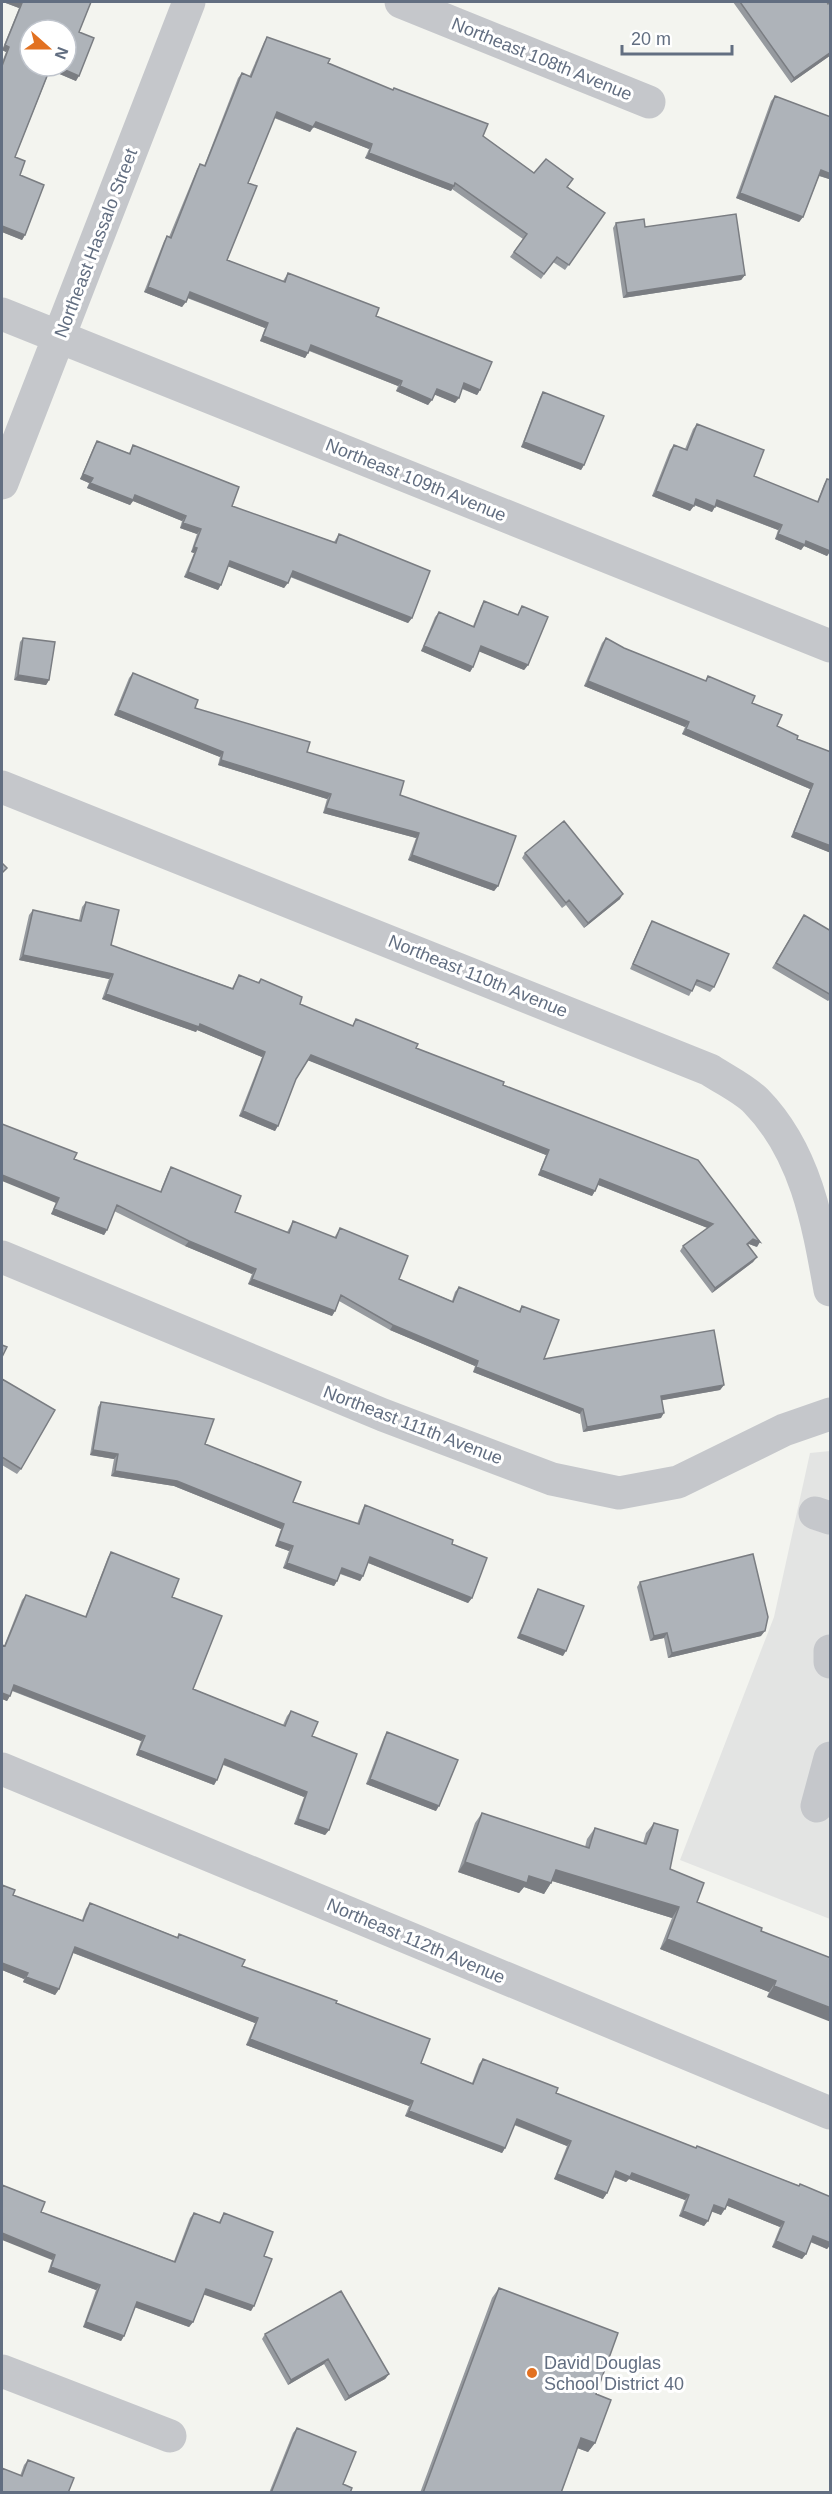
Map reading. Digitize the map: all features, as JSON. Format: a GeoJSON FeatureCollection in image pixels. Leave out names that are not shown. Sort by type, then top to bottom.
{"type":"FeatureCollection","features":[{"type":"Feature","properties":{"kind":"street","name":"Northeast Hassalo Street"},"geometry":{"type":"LineString","coordinates":[[2,483],[189,2]]}},
{"type":"Feature","properties":{"kind":"street","name":"Northeast 108th Avenue"},"geometry":{"type":"LineString","coordinates":[[401,2],[649,102]]}},
{"type":"Feature","properties":{"kind":"street","name":"Northeast 109th Avenue"},"geometry":{"type":"LineString","coordinates":[[2,314],[831,646]]}},
{"type":"Feature","properties":{"kind":"street","name":"Northeast 110th Avenue"},"geometry":{"type":"LineString","coordinates":[[2,787],[710,1070],[755,1100],[791,1148],[816,1214],[831,1290]]}},
{"type":"Feature","properties":{"kind":"street","name":"Northeast 111th Avenue"},"geometry":{"type":"LineString","coordinates":[[2,1257],[383,1415],[552,1479],[619,1492],[678,1482],[784,1430],[831,1414]]}},
{"type":"Feature","properties":{"kind":"street"},"geometry":{"type":"LineString","coordinates":[[831,1651],[831,1662]]}},
{"type":"Feature","properties":{"kind":"street"},"geometry":{"type":"LineString","coordinates":[[817,1806],[831,1758]]}},
{"type":"Feature","properties":{"kind":"street","name":"Northeast 112th Avenue"},"geometry":{"type":"LineString","coordinates":[[2,1769],[831,2113]]}},
{"type":"Feature","properties":{"kind":"street"},"geometry":{"type":"LineString","coordinates":[[2,2371],[170,2436]]}},
{"type":"Feature","properties":{"kind":"shaded area"},"geometry":{"type":"Polygon","coordinates":[[[830,1451],[830,1919],[680,1860],[774,1617],[810,1453],[830,1451]]]}},
{"type":"Feature","properties":{"kind":"building"},"geometry":{"type":"Polygon","coordinates":[[[19,2],[91,2],[79,32],[94,38],[79,76],[78,18],[18,18],[18,78],[46,78],[15,157],[25,161],[20,175],[44,185],[25,235],[2,226],[2,66],[9,47],[5,45],[22,3],[19,2]]]}},
{"type":"Feature","properties":{"kind":"building"},"geometry":{"type":"Polygon","coordinates":[[[740,2],[827,2],[828,4],[831,2],[831,52],[794,78],[740,2]]]}},
{"type":"Feature","properties":{"kind":"building"},"geometry":{"type":"Polygon","coordinates":[[[267,37],[330,59],[328,63],[393,90],[394,88],[488,124],[483,136],[534,173],[546,159],[573,179],[567,187],[605,213],[569,265],[557,257],[544,274],[514,252],[527,234],[455,183],[454,186],[369,153],[372,144],[316,122],[313,127],[277,112],[248,183],[257,186],[227,260],[285,282],[288,273],[379,308],[376,316],[492,362],[480,390],[464,383],[459,398],[437,389],[432,400],[400,386],[402,381],[311,345],[308,353],[263,336],[268,323],[190,292],[186,302],[148,287],[167,236],[171,238],[200,164],[205,166],[242,73],[251,77],[267,37]]]}},
{"type":"Feature","properties":{"kind":"building"},"geometry":{"type":"Polygon","coordinates":[[[775,96],[831,117],[831,174],[821,170],[803,217],[740,193],[775,96]]]}},
{"type":"Feature","properties":{"kind":"building"},"geometry":{"type":"Polygon","coordinates":[[[736,214],[745,275],[627,293],[616,223],[644,219],[645,227],[736,214]]]}},
{"type":"Feature","properties":{"kind":"building"},"geometry":{"type":"Polygon","coordinates":[[[543,392],[604,416],[584,465],[524,442],[543,392]]]}},
{"type":"Feature","properties":{"kind":"building"},"geometry":{"type":"Polygon","coordinates":[[[697,424],[764,450],[754,476],[818,502],[827,479],[831,480],[830,551],[806,541],[805,545],[778,534],[782,525],[717,500],[715,507],[696,499],[694,506],[656,491],[674,445],[687,450],[697,424]]]}},
{"type":"Feature","properties":{"kind":"building"},"geometry":{"type":"Polygon","coordinates":[[[97,441],[130,454],[133,445],[239,487],[232,506],[336,543],[339,534],[430,571],[412,618],[293,571],[288,583],[230,561],[221,585],[188,572],[201,529],[183,523],[186,516],[135,495],[133,500],[90,483],[93,478],[83,474],[97,441]]]}},
{"type":"Feature","properties":{"kind":"building"},"geometry":{"type":"Polygon","coordinates":[[[484,601],[518,615],[522,606],[548,617],[528,665],[481,646],[473,667],[424,646],[439,612],[474,627],[484,601]]]}},
{"type":"Feature","properties":{"kind":"building"},"geometry":{"type":"Polygon","coordinates":[[[23,638],[55,642],[49,680],[18,675],[23,638]]]}},
{"type":"Feature","properties":{"kind":"building"},"geometry":{"type":"Polygon","coordinates":[[[606,638],[624,648],[706,681],[708,676],[755,696],[752,703],[782,715],[777,726],[798,736],[797,739],[831,752],[831,846],[794,832],[813,784],[686,729],[689,722],[588,681],[606,638]]]}},
{"type":"Feature","properties":{"kind":"building"},"geometry":{"type":"Polygon","coordinates":[[[133,673],[198,700],[195,708],[310,742],[307,752],[404,781],[400,795],[516,836],[498,886],[412,855],[419,833],[326,808],[331,794],[221,760],[223,752],[118,710],[133,673]]]}},
{"type":"Feature","properties":{"kind":"building"},"geometry":{"type":"Polygon","coordinates":[[[564,821],[623,894],[588,923],[569,900],[566,903],[525,853],[564,821]]]}},
{"type":"Feature","properties":{"kind":"building"},"geometry":{"type":"Polygon","coordinates":[[[2,863],[7,868],[2,873],[2,863]]]}},
{"type":"Feature","properties":{"kind":"building"},"geometry":{"type":"Polygon","coordinates":[[[86,902],[119,910],[111,945],[233,989],[239,975],[259,983],[261,979],[302,997],[300,1004],[353,1026],[356,1019],[418,1044],[416,1048],[504,1082],[503,1085],[698,1160],[760,1242],[753,1239],[747,1244],[757,1257],[715,1288],[683,1246],[713,1224],[600,1179],[595,1191],[541,1170],[549,1150],[311,1055],[296,1079],[278,1126],[243,1111],[265,1052],[200,1024],[199,1027],[106,994],[113,974],[23,955],[33,910],[81,921],[86,902]]]}},
{"type":"Feature","properties":{"kind":"building"},"geometry":{"type":"Polygon","coordinates":[[[804,915],[831,931],[831,995],[776,963],[804,915]]]}},
{"type":"Feature","properties":{"kind":"building"},"geometry":{"type":"Polygon","coordinates":[[[652,921],[729,954],[714,987],[697,980],[692,991],[633,964],[652,921]]]}},
{"type":"Feature","properties":{"kind":"building"},"geometry":{"type":"Polygon","coordinates":[[[2,1124],[77,1153],[74,1159],[161,1192],[171,1167],[241,1196],[235,1212],[289,1233],[293,1221],[336,1238],[340,1228],[408,1256],[399,1279],[453,1302],[459,1287],[520,1312],[522,1306],[559,1320],[544,1359],[714,1330],[724,1385],[661,1396],[664,1413],[587,1427],[583,1409],[476,1367],[478,1361],[393,1325],[341,1295],[335,1311],[252,1279],[256,1269],[189,1241],[117,1205],[107,1230],[54,1209],[59,1198],[2,1175],[2,1124]]]}},
{"type":"Feature","properties":{"kind":"building"},"geometry":{"type":"Polygon","coordinates":[[[2,1345],[7,1347],[2,1357],[2,1345]]]}},
{"type":"Feature","properties":{"kind":"building"},"geometry":{"type":"Polygon","coordinates":[[[2,1379],[55,1410],[21,1469],[2,1457],[2,1379]]]}},
{"type":"Feature","properties":{"kind":"building"},"geometry":{"type":"Polygon","coordinates":[[[101,1402],[214,1419],[205,1444],[301,1482],[293,1502],[359,1524],[365,1505],[453,1540],[452,1544],[487,1558],[472,1598],[370,1557],[363,1576],[342,1568],[337,1581],[287,1563],[293,1546],[278,1541],[284,1524],[177,1481],[115,1471],[118,1454],[93,1450],[101,1402]]]}},
{"type":"Feature","properties":{"kind":"building"},"geometry":{"type":"Polygon","coordinates":[[[111,1552],[179,1579],[172,1597],[222,1616],[193,1689],[285,1726],[291,1711],[318,1722],[312,1736],[357,1754],[329,1830],[298,1819],[307,1792],[225,1759],[217,1780],[139,1750],[145,1736],[14,1685],[10,1696],[2,1693],[2,1645],[5,1646],[26,1595],[86,1617],[111,1552]]]}},
{"type":"Feature","properties":{"kind":"building"},"geometry":{"type":"Polygon","coordinates":[[[753,1554],[768,1617],[765,1631],[672,1653],[667,1633],[654,1636],[640,1582],[753,1554]]]}},
{"type":"Feature","properties":{"kind":"building"},"geometry":{"type":"Polygon","coordinates":[[[538,1589],[584,1606],[566,1651],[520,1634],[538,1589]]]}},
{"type":"Feature","properties":{"kind":"building"},"geometry":{"type":"Polygon","coordinates":[[[387,1732],[458,1760],[439,1806],[370,1779],[387,1732]]]}},
{"type":"Feature","properties":{"kind":"building"},"geometry":{"type":"Polygon","coordinates":[[[482,1813],[589,1848],[595,1828],[646,1844],[654,1823],[678,1830],[670,1869],[704,1883],[697,1902],[762,1928],[761,1931],[831,1958],[831,2008],[774,1986],[776,1981],[667,1939],[679,1907],[556,1870],[551,1883],[529,1876],[527,1883],[465,1862],[482,1813]]]}},
{"type":"Feature","properties":{"kind":"building"},"geometry":{"type":"Polygon","coordinates":[[[2,1885],[15,1890],[13,1895],[83,1921],[90,1903],[178,1938],[179,1934],[245,1960],[242,1966],[430,2039],[421,2063],[473,2084],[483,2059],[558,2088],[556,2093],[696,2148],[697,2146],[831,2197],[831,2243],[813,2236],[806,2254],[776,2241],[784,2222],[729,2199],[725,2209],[714,2205],[708,2221],[683,2211],[689,2195],[632,2173],[630,2177],[616,2171],[607,2193],[557,2174],[571,2141],[517,2119],[505,2148],[409,2111],[413,2101],[250,2039],[258,2018],[75,1947],[59,1989],[26,1977],[28,1973],[2,1963],[2,1885]]]}},
{"type":"Feature","properties":{"kind":"building"},"geometry":{"type":"Polygon","coordinates":[[[2,2185],[45,2202],[41,2212],[175,2262],[194,2213],[220,2223],[224,2213],[273,2232],[264,2256],[272,2259],[254,2306],[206,2289],[193,2322],[137,2302],[124,2336],[86,2322],[100,2285],[51,2267],[55,2255],[2,2233],[2,2185]]]}},
{"type":"Feature","properties":{"kind":"building","name":"David Douglas School District 40"},"geometry":{"type":"Polygon","coordinates":[[[499,2288],[618,2333],[596,2394],[611,2400],[595,2443],[581,2438],[561,2493],[423,2493],[499,2288]]]}},
{"type":"Feature","properties":{"kind":"building"},"geometry":{"type":"Polygon","coordinates":[[[341,2291],[389,2374],[349,2396],[328,2359],[291,2380],[265,2334],[341,2291]]]}},
{"type":"Feature","properties":{"kind":"building"},"geometry":{"type":"Polygon","coordinates":[[[297,2428],[356,2452],[343,2484],[352,2488],[350,2493],[271,2493],[297,2428]]]}},
{"type":"Feature","properties":{"kind":"building"},"geometry":{"type":"Polygon","coordinates":[[[28,2460],[74,2478],[68,2493],[2,2493],[2,2468],[22,2476],[28,2460]]]}},
{"type":"Feature","properties":{"kind":"place","name":"David Douglas School District 40"},"geometry":{"type":"Point","coordinates":[532,2373]}}]}
